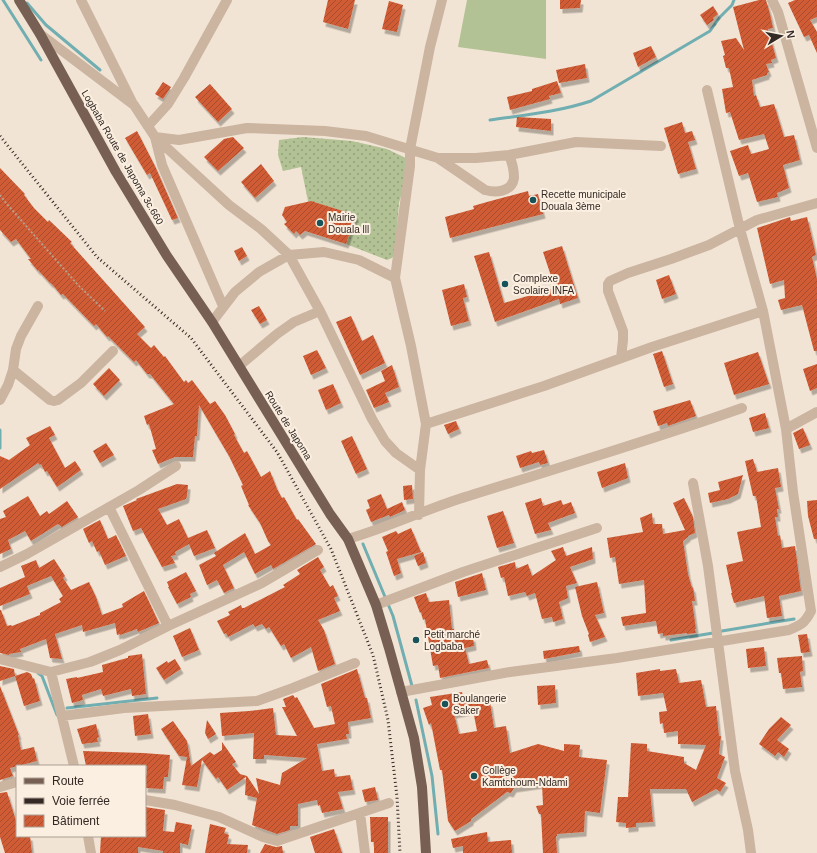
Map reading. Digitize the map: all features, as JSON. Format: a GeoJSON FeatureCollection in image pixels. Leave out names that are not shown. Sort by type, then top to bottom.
{"type":"FeatureCollection","features":[{"type":"Feature","properties":{"kind":"main road","name":"Logbaba Route de Japoma 3c.660"},"geometry":{"type":"LineString","coordinates":[[19,0],[40,34],[116,172],[167,256],[212,322]]}},
{"type":"Feature","properties":{"kind":"main road","name":"Route de Japoma"},"geometry":{"type":"LineString","coordinates":[[212,322],[330,514],[348,539],[376,605],[414,738],[422,787],[426,853]]}},
{"type":"Feature","properties":{"kind":"street"},"geometry":{"type":"LineString","coordinates":[[81,0],[134,105],[155,137],[229,205],[261,229],[289,255],[320,311],[384,441],[396,453],[420,470]]}},
{"type":"Feature","properties":{"kind":"street"},"geometry":{"type":"LineString","coordinates":[[148,126],[168,104],[227,0]]}},
{"type":"Feature","properties":{"kind":"street"},"geometry":{"type":"LineString","coordinates":[[418,514],[420,470],[426,424],[411,346],[395,278],[410,166],[410,149],[430,46],[442,0]]}},
{"type":"Feature","properties":{"kind":"street"},"geometry":{"type":"LineString","coordinates":[[772,0],[778,12],[817,148]]}},
{"type":"Feature","properties":{"kind":"street"},"geometry":{"type":"LineString","coordinates":[[40,34],[134,105]]}},
{"type":"Feature","properties":{"kind":"street"},"geometry":{"type":"LineString","coordinates":[[401,692],[510,672],[618,658],[789,630],[802,625],[808,618],[811,611],[793,492],[786,429],[763,311],[740,229],[707,90]]}},
{"type":"Feature","properties":{"kind":"street"},"geometry":{"type":"LineString","coordinates":[[155,137],[179,140],[247,128],[325,131],[366,136],[438,158],[485,190],[493,193],[502,191],[509,186],[514,179],[509,155]]}},
{"type":"Feature","properties":{"kind":"street"},"geometry":{"type":"LineString","coordinates":[[155,137],[162,165],[223,306]]}},
{"type":"Feature","properties":{"kind":"street"},"geometry":{"type":"LineString","coordinates":[[438,158],[476,158],[509,155],[576,142],[661,146]]}},
{"type":"Feature","properties":{"kind":"street"},"geometry":{"type":"LineString","coordinates":[[621,358],[624,340],[623,331],[608,291],[608,284],[610,281],[628,273],[709,245],[757,220],[817,203]]}},
{"type":"Feature","properties":{"kind":"street"},"geometry":{"type":"LineString","coordinates":[[212,322],[234,292],[259,272],[289,255],[324,252],[359,260],[395,278]]}},
{"type":"Feature","properties":{"kind":"street"},"geometry":{"type":"LineString","coordinates":[[0,400],[8,385],[13,370],[16,349],[38,306]]}},
{"type":"Feature","properties":{"kind":"street"},"geometry":{"type":"LineString","coordinates":[[239,366],[277,334],[294,322],[320,311]]}},
{"type":"Feature","properties":{"kind":"street"},"geometry":{"type":"LineString","coordinates":[[426,424],[544,386],[621,358],[763,311]]}},
{"type":"Feature","properties":{"kind":"street"},"geometry":{"type":"LineString","coordinates":[[13,370],[50,400],[54,401],[58,400],[81,383],[113,351]]}},
{"type":"Feature","properties":{"kind":"street"},"geometry":{"type":"LineString","coordinates":[[348,539],[375,531],[455,501],[679,430],[742,408]]}},
{"type":"Feature","properties":{"kind":"street"},"geometry":{"type":"LineString","coordinates":[[786,429],[817,412]]}},
{"type":"Feature","properties":{"kind":"street"},"geometry":{"type":"LineString","coordinates":[[0,568],[109,507],[176,466]]}},
{"type":"Feature","properties":{"kind":"street"},"geometry":{"type":"LineString","coordinates":[[693,483],[708,566],[735,771],[748,830],[751,853]]}},
{"type":"Feature","properties":{"kind":"street"},"geometry":{"type":"LineString","coordinates":[[109,507],[168,626]]}},
{"type":"Feature","properties":{"kind":"street"},"geometry":{"type":"LineString","coordinates":[[376,605],[463,572],[597,528]]}},
{"type":"Feature","properties":{"kind":"street"},"geometry":{"type":"LineString","coordinates":[[0,659],[51,672],[90,662],[120,650],[168,626],[262,583],[318,550]]}},
{"type":"Feature","properties":{"kind":"street"},"geometry":{"type":"LineString","coordinates":[[62,716],[124,708],[257,701],[355,663]]}},
{"type":"Feature","properties":{"kind":"street"},"geometry":{"type":"LineString","coordinates":[[51,672],[74,765]]}},
{"type":"Feature","properties":{"kind":"street"},"geometry":{"type":"LineString","coordinates":[[0,787],[16,782]]}},
{"type":"Feature","properties":{"kind":"street"},"geometry":{"type":"LineString","coordinates":[[146,800],[174,805],[219,817],[263,837],[277,841],[389,803]]}},
{"type":"Feature","properties":{"kind":"street"},"geometry":{"type":"LineString","coordinates":[[360,813],[365,853]]}},
{"type":"Feature","properties":{"kind":"street"},"geometry":{"type":"LineString","coordinates":[[88,837],[91,853]]}},
{"type":"Feature","properties":{"kind":"path"},"geometry":{"type":"LineString","coordinates":[[0,195],[78,285],[105,311]]}},
{"type":"Feature","properties":{"kind":"green space"},"geometry":{"type":"Polygon","coordinates":[[[467,0],[546,0],[546,59],[458,47],[467,0]]]}},
{"type":"Feature","properties":{"kind":"green space"},"geometry":{"type":"Polygon","coordinates":[[[303,137],[352,141],[387,149],[408,159],[408,172],[399,203],[395,254],[392,258],[387,260],[346,244],[356,215],[314,202],[312,206],[308,201],[301,167],[283,171],[278,155],[279,140],[303,137]]]}},
{"type":"Feature","properties":{"kind":"building"},"geometry":{"type":"Polygon","coordinates":[[[328,0],[355,0],[348,29],[323,22],[328,0]]]}},
{"type":"Feature","properties":{"kind":"building"},"geometry":{"type":"Polygon","coordinates":[[[560,0],[581,0],[580,8],[560,9],[560,0]]]}},
{"type":"Feature","properties":{"kind":"building"},"geometry":{"type":"Polygon","coordinates":[[[759,0],[766,0],[773,28],[768,29],[776,58],[771,60],[772,63],[766,64],[769,72],[767,75],[752,80],[754,96],[756,95],[760,107],[774,104],[784,137],[794,135],[800,160],[783,165],[789,188],[777,193],[778,197],[757,202],[748,173],[739,176],[730,151],[748,145],[751,154],[769,149],[764,134],[739,140],[730,112],[726,113],[722,89],[733,87],[729,68],[726,68],[723,56],[725,55],[721,41],[736,38],[744,50],[733,7],[759,0]]]}},
{"type":"Feature","properties":{"kind":"building"},"geometry":{"type":"Polygon","coordinates":[[[795,0],[817,0],[817,17],[810,20],[817,32],[817,53],[809,35],[804,37],[788,3],[795,0]]]}},
{"type":"Feature","properties":{"kind":"building"},"geometry":{"type":"Polygon","coordinates":[[[389,1],[403,5],[397,32],[382,29],[389,1]]]}},
{"type":"Feature","properties":{"kind":"building"},"geometry":{"type":"Polygon","coordinates":[[[713,6],[718,14],[713,18],[714,20],[707,25],[700,15],[713,6]]]}},
{"type":"Feature","properties":{"kind":"building"},"geometry":{"type":"Polygon","coordinates":[[[651,46],[656,57],[638,67],[633,53],[651,46]]]}},
{"type":"Feature","properties":{"kind":"building"},"geometry":{"type":"Polygon","coordinates":[[[585,64],[587,78],[559,83],[556,70],[585,64]]]}},
{"type":"Feature","properties":{"kind":"building"},"geometry":{"type":"Polygon","coordinates":[[[557,81],[561,93],[549,96],[550,99],[510,110],[507,97],[532,91],[532,89],[557,81]]]}},
{"type":"Feature","properties":{"kind":"building"},"geometry":{"type":"Polygon","coordinates":[[[163,82],[171,87],[163,99],[155,94],[163,82]]]}},
{"type":"Feature","properties":{"kind":"building"},"geometry":{"type":"Polygon","coordinates":[[[210,84],[232,109],[218,122],[195,97],[210,84]]]}},
{"type":"Feature","properties":{"kind":"building"},"geometry":{"type":"Polygon","coordinates":[[[517,117],[551,119],[551,131],[516,127],[517,117]]]}},
{"type":"Feature","properties":{"kind":"building"},"geometry":{"type":"Polygon","coordinates":[[[682,122],[685,133],[692,131],[695,140],[688,142],[696,169],[678,174],[664,128],[682,122]]]}},
{"type":"Feature","properties":{"kind":"building"},"geometry":{"type":"Polygon","coordinates":[[[137,131],[155,166],[178,218],[172,220],[150,173],[147,175],[125,138],[137,131]]]}},
{"type":"Feature","properties":{"kind":"building"},"geometry":{"type":"Polygon","coordinates":[[[233,137],[244,148],[218,171],[204,157],[224,139],[233,137]]]}},
{"type":"Feature","properties":{"kind":"building"},"geometry":{"type":"Polygon","coordinates":[[[261,164],[274,181],[255,198],[241,182],[261,164]]]}},
{"type":"Feature","properties":{"kind":"building"},"geometry":{"type":"Polygon","coordinates":[[[0,168],[25,194],[24,195],[34,208],[72,242],[70,243],[145,327],[137,334],[151,348],[154,345],[164,357],[165,356],[184,382],[186,380],[188,383],[192,380],[210,404],[215,401],[225,415],[244,453],[247,451],[261,477],[270,471],[282,498],[284,497],[297,520],[298,519],[316,544],[273,569],[271,565],[255,574],[244,552],[223,565],[234,588],[224,593],[217,580],[207,585],[199,565],[216,556],[214,553],[245,533],[255,554],[271,545],[260,523],[248,505],[241,486],[243,485],[229,456],[199,405],[197,436],[195,436],[193,457],[175,457],[158,464],[152,450],[156,449],[149,424],[147,425],[144,416],[174,404],[150,374],[147,374],[136,360],[134,362],[108,336],[107,337],[96,324],[94,326],[38,271],[28,259],[31,259],[16,239],[11,242],[0,230],[0,168]]]}},
{"type":"Feature","properties":{"kind":"building"},"geometry":{"type":"Polygon","coordinates":[[[528,191],[529,196],[538,194],[543,214],[450,238],[445,217],[474,209],[473,206],[528,191]]]}},
{"type":"Feature","properties":{"kind":"building","name":"Mairie Douala lll"},"geometry":{"type":"Polygon","coordinates":[[[311,201],[356,215],[346,244],[305,231],[300,235],[296,231],[294,234],[284,224],[287,222],[282,215],[285,207],[311,201]]]}},
{"type":"Feature","properties":{"kind":"building"},"geometry":{"type":"Polygon","coordinates":[[[790,217],[791,221],[807,217],[816,255],[812,257],[817,279],[817,351],[814,351],[802,305],[781,310],[778,300],[785,298],[784,280],[770,284],[757,228],[790,217]]]}},
{"type":"Feature","properties":{"kind":"building"},"geometry":{"type":"Polygon","coordinates":[[[562,246],[578,298],[560,304],[559,299],[495,322],[474,256],[489,252],[504,303],[555,288],[543,252],[562,246]]]}},
{"type":"Feature","properties":{"kind":"building"},"geometry":{"type":"Polygon","coordinates":[[[242,247],[247,256],[239,261],[234,251],[242,247]]]}},
{"type":"Feature","properties":{"kind":"building"},"geometry":{"type":"Polygon","coordinates":[[[669,275],[676,294],[662,299],[656,280],[669,275]]]}},
{"type":"Feature","properties":{"kind":"building"},"geometry":{"type":"Polygon","coordinates":[[[464,284],[467,297],[463,298],[469,321],[451,326],[442,290],[464,284]]]}},
{"type":"Feature","properties":{"kind":"building"},"geometry":{"type":"Polygon","coordinates":[[[259,306],[267,320],[260,324],[251,310],[259,306]]]}},
{"type":"Feature","properties":{"kind":"building"},"geometry":{"type":"Polygon","coordinates":[[[351,316],[362,341],[373,335],[385,363],[360,375],[336,322],[351,316]]]}},
{"type":"Feature","properties":{"kind":"building"},"geometry":{"type":"Polygon","coordinates":[[[317,350],[326,368],[311,375],[303,356],[317,350]]]}},
{"type":"Feature","properties":{"kind":"building"},"geometry":{"type":"Polygon","coordinates":[[[662,351],[673,384],[664,387],[653,354],[662,351]]]}},
{"type":"Feature","properties":{"kind":"building"},"geometry":{"type":"Polygon","coordinates":[[[758,352],[769,384],[734,395],[724,363],[758,352]]]}},
{"type":"Feature","properties":{"kind":"building"},"geometry":{"type":"Polygon","coordinates":[[[817,364],[817,388],[810,391],[803,369],[817,364]]]}},
{"type":"Feature","properties":{"kind":"building"},"geometry":{"type":"Polygon","coordinates":[[[392,365],[399,387],[385,393],[389,402],[374,408],[366,390],[385,381],[381,371],[392,365]]]}},
{"type":"Feature","properties":{"kind":"building"},"geometry":{"type":"Polygon","coordinates":[[[109,368],[120,380],[104,396],[93,384],[109,368]]]}},
{"type":"Feature","properties":{"kind":"building"},"geometry":{"type":"Polygon","coordinates":[[[333,384],[341,403],[326,410],[318,390],[333,384]]]}},
{"type":"Feature","properties":{"kind":"building"},"geometry":{"type":"Polygon","coordinates":[[[690,400],[696,416],[668,426],[667,423],[658,426],[653,411],[690,400]]]}},
{"type":"Feature","properties":{"kind":"building"},"geometry":{"type":"Polygon","coordinates":[[[765,413],[769,428],[753,432],[749,418],[765,413]]]}},
{"type":"Feature","properties":{"kind":"building"},"geometry":{"type":"Polygon","coordinates":[[[456,421],[459,429],[448,434],[444,425],[456,421]]]}},
{"type":"Feature","properties":{"kind":"building"},"geometry":{"type":"Polygon","coordinates":[[[50,426],[55,435],[49,438],[65,468],[75,461],[81,470],[57,487],[47,471],[45,472],[41,464],[40,465],[38,463],[0,489],[0,456],[9,460],[30,445],[26,438],[50,426]]]}},
{"type":"Feature","properties":{"kind":"building"},"geometry":{"type":"Polygon","coordinates":[[[803,428],[810,445],[799,449],[793,433],[803,428]]]}},
{"type":"Feature","properties":{"kind":"building"},"geometry":{"type":"Polygon","coordinates":[[[352,436],[367,469],[356,474],[341,441],[352,436]]]}},
{"type":"Feature","properties":{"kind":"building"},"geometry":{"type":"Polygon","coordinates":[[[106,443],[114,455],[100,463],[93,451],[106,443]]]}},
{"type":"Feature","properties":{"kind":"building"},"geometry":{"type":"Polygon","coordinates":[[[544,450],[548,463],[540,465],[539,462],[520,468],[516,456],[531,451],[532,453],[544,450]]]}},
{"type":"Feature","properties":{"kind":"building"},"geometry":{"type":"Polygon","coordinates":[[[753,459],[757,472],[778,468],[781,487],[775,488],[779,509],[777,509],[778,517],[775,517],[778,536],[780,535],[782,548],[795,546],[801,591],[779,596],[782,616],[767,618],[764,596],[734,603],[731,593],[726,565],[743,561],[737,532],[761,527],[756,496],[753,496],[745,461],[753,459]]]}},
{"type":"Feature","properties":{"kind":"building"},"geometry":{"type":"Polygon","coordinates":[[[625,463],[628,478],[602,488],[597,472],[625,463]]]}},
{"type":"Feature","properties":{"kind":"building"},"geometry":{"type":"Polygon","coordinates":[[[743,475],[738,494],[728,499],[710,503],[708,493],[720,490],[718,482],[743,475]]]}},
{"type":"Feature","properties":{"kind":"building"},"geometry":{"type":"Polygon","coordinates":[[[177,484],[188,485],[187,496],[186,499],[158,509],[167,525],[179,519],[188,538],[207,530],[215,548],[194,556],[189,544],[175,552],[176,555],[171,556],[175,563],[162,567],[141,528],[133,531],[123,506],[137,500],[136,499],[177,484]]]}},
{"type":"Feature","properties":{"kind":"building"},"geometry":{"type":"Polygon","coordinates":[[[412,485],[413,499],[404,500],[403,486],[412,485]]]}},
{"type":"Feature","properties":{"kind":"building"},"geometry":{"type":"Polygon","coordinates":[[[381,494],[387,509],[402,502],[405,510],[390,517],[389,515],[371,522],[366,510],[370,508],[367,500],[381,494]]]}},
{"type":"Feature","properties":{"kind":"building"},"geometry":{"type":"Polygon","coordinates":[[[28,496],[40,516],[47,511],[49,514],[67,501],[78,517],[62,527],[58,524],[31,541],[25,531],[8,540],[11,549],[0,554],[0,519],[6,517],[3,511],[28,496]]]}},
{"type":"Feature","properties":{"kind":"building"},"geometry":{"type":"Polygon","coordinates":[[[541,498],[543,506],[561,500],[563,505],[571,502],[575,513],[548,523],[551,530],[535,534],[525,503],[541,498]]]}},
{"type":"Feature","properties":{"kind":"building"},"geometry":{"type":"Polygon","coordinates":[[[684,498],[693,517],[695,533],[688,536],[683,541],[688,574],[692,588],[693,587],[695,601],[692,601],[696,633],[663,636],[663,633],[658,634],[656,621],[623,626],[621,617],[646,613],[644,580],[619,584],[615,557],[610,558],[607,538],[643,532],[640,518],[652,513],[653,524],[662,524],[663,534],[685,530],[673,503],[684,498]]]}},
{"type":"Feature","properties":{"kind":"building"},"geometry":{"type":"Polygon","coordinates":[[[817,500],[817,539],[814,539],[808,516],[807,501],[817,500]]]}},
{"type":"Feature","properties":{"kind":"building"},"geometry":{"type":"Polygon","coordinates":[[[503,511],[514,543],[497,548],[487,516],[503,511]]]}},
{"type":"Feature","properties":{"kind":"building"},"geometry":{"type":"Polygon","coordinates":[[[100,520],[108,539],[116,535],[126,556],[105,565],[99,551],[97,552],[92,541],[89,543],[83,529],[100,520]]]}},
{"type":"Feature","properties":{"kind":"building"},"geometry":{"type":"Polygon","coordinates":[[[411,528],[421,552],[397,559],[401,573],[394,576],[386,552],[388,551],[382,537],[396,531],[398,534],[411,528]]]}},
{"type":"Feature","properties":{"kind":"building"},"geometry":{"type":"Polygon","coordinates":[[[563,547],[566,556],[592,547],[593,559],[570,567],[577,583],[566,586],[568,598],[559,602],[563,619],[553,622],[552,617],[542,619],[535,593],[527,596],[525,592],[508,596],[504,577],[501,578],[498,567],[515,562],[516,569],[528,564],[532,576],[556,560],[551,551],[563,547]]]}},
{"type":"Feature","properties":{"kind":"building"},"geometry":{"type":"Polygon","coordinates":[[[423,552],[426,563],[418,566],[414,556],[423,552]]]}},
{"type":"Feature","properties":{"kind":"building"},"geometry":{"type":"Polygon","coordinates":[[[318,557],[324,567],[320,570],[330,587],[333,585],[338,596],[334,598],[340,611],[318,620],[324,630],[335,664],[318,671],[311,647],[291,658],[284,644],[281,646],[269,627],[266,629],[262,624],[255,627],[253,624],[228,637],[226,633],[224,634],[217,621],[230,615],[228,612],[241,605],[242,608],[244,608],[285,587],[283,585],[300,574],[297,570],[318,557]]]}},
{"type":"Feature","properties":{"kind":"building"},"geometry":{"type":"Polygon","coordinates":[[[54,559],[65,576],[63,578],[71,590],[89,582],[102,615],[123,607],[122,604],[144,591],[159,623],[138,632],[137,629],[120,635],[117,635],[115,623],[83,632],[82,625],[55,634],[62,659],[50,658],[46,639],[20,649],[21,652],[9,655],[0,653],[0,610],[7,626],[12,626],[40,615],[40,613],[61,602],[59,599],[63,596],[51,576],[27,586],[30,594],[0,606],[0,588],[25,577],[21,566],[36,560],[39,568],[54,559]]]}},
{"type":"Feature","properties":{"kind":"building"},"geometry":{"type":"Polygon","coordinates":[[[186,572],[196,591],[190,594],[191,597],[177,604],[167,582],[186,572]]]}},
{"type":"Feature","properties":{"kind":"building"},"geometry":{"type":"Polygon","coordinates":[[[482,573],[486,590],[458,597],[455,582],[482,573]]]}},
{"type":"Feature","properties":{"kind":"building"},"geometry":{"type":"Polygon","coordinates":[[[597,582],[604,613],[595,615],[605,637],[590,642],[575,587],[597,582]]]}},
{"type":"Feature","properties":{"kind":"building"},"geometry":{"type":"Polygon","coordinates":[[[426,593],[429,602],[449,600],[452,629],[454,629],[456,640],[473,637],[474,646],[465,648],[469,664],[487,660],[489,668],[440,678],[438,665],[433,666],[425,619],[423,620],[414,597],[426,593]]]}},
{"type":"Feature","properties":{"kind":"building"},"geometry":{"type":"Polygon","coordinates":[[[190,628],[199,650],[182,657],[173,636],[190,628]]]}},
{"type":"Feature","properties":{"kind":"building"},"geometry":{"type":"Polygon","coordinates":[[[807,634],[810,652],[801,653],[798,635],[807,634]]]}},
{"type":"Feature","properties":{"kind":"building"},"geometry":{"type":"Polygon","coordinates":[[[579,646],[580,652],[544,659],[543,651],[579,646]]]}},
{"type":"Feature","properties":{"kind":"building"},"geometry":{"type":"Polygon","coordinates":[[[764,647],[766,666],[748,668],[746,649],[764,647]]]}},
{"type":"Feature","properties":{"kind":"building"},"geometry":{"type":"Polygon","coordinates":[[[142,654],[146,694],[132,696],[131,689],[103,696],[101,689],[82,695],[83,700],[72,703],[66,679],[103,672],[102,665],[128,658],[128,656],[142,654]]]}},
{"type":"Feature","properties":{"kind":"building"},"geometry":{"type":"Polygon","coordinates":[[[802,656],[803,671],[800,672],[802,687],[783,689],[777,658],[802,656]]]}},
{"type":"Feature","properties":{"kind":"building"},"geometry":{"type":"Polygon","coordinates":[[[175,659],[181,669],[164,680],[156,668],[167,661],[168,663],[175,659]]]}},
{"type":"Feature","properties":{"kind":"building"},"geometry":{"type":"Polygon","coordinates":[[[0,666],[14,669],[15,676],[0,681],[0,666]]]}},
{"type":"Feature","properties":{"kind":"building"},"geometry":{"type":"Polygon","coordinates":[[[357,669],[365,698],[367,698],[371,718],[348,722],[349,734],[346,734],[347,739],[317,744],[322,771],[334,769],[335,777],[350,775],[353,790],[338,792],[343,809],[322,813],[320,805],[318,806],[317,800],[298,804],[298,826],[290,826],[290,830],[277,834],[252,825],[257,798],[245,795],[246,777],[227,790],[218,777],[216,779],[202,760],[197,787],[182,785],[187,757],[179,756],[161,729],[173,721],[187,741],[191,766],[210,752],[214,755],[222,750],[222,742],[236,762],[232,764],[240,774],[247,776],[259,794],[256,778],[280,785],[282,773],[307,758],[264,755],[264,759],[253,759],[254,733],[222,736],[220,713],[273,708],[276,735],[297,736],[282,707],[286,707],[283,699],[293,695],[295,698],[297,697],[314,728],[335,724],[331,706],[327,707],[321,684],[357,669]]]}},
{"type":"Feature","properties":{"kind":"building"},"geometry":{"type":"Polygon","coordinates":[[[660,669],[660,671],[676,669],[679,683],[701,680],[706,707],[716,706],[719,736],[721,736],[719,754],[725,757],[717,778],[726,783],[720,792],[716,789],[692,802],[686,789],[650,789],[653,822],[636,823],[636,827],[626,828],[626,823],[616,822],[618,797],[628,797],[631,743],[647,744],[647,751],[684,757],[684,763],[696,770],[706,745],[678,744],[678,731],[664,733],[663,723],[660,724],[659,712],[667,711],[663,693],[638,696],[636,673],[660,669]]]}},
{"type":"Feature","properties":{"kind":"building"},"geometry":{"type":"Polygon","coordinates":[[[27,672],[31,674],[33,679],[34,678],[40,701],[24,706],[15,676],[27,672]]]}},
{"type":"Feature","properties":{"kind":"building"},"geometry":{"type":"Polygon","coordinates":[[[555,685],[556,703],[538,705],[537,686],[555,685]]]}},
{"type":"Feature","properties":{"kind":"building"},"geometry":{"type":"Polygon","coordinates":[[[0,686],[19,735],[21,750],[34,747],[37,761],[16,765],[16,766],[10,768],[13,776],[0,780],[0,686]]]}},
{"type":"Feature","properties":{"kind":"building"},"geometry":{"type":"Polygon","coordinates":[[[462,692],[463,696],[467,696],[467,698],[487,695],[488,702],[490,702],[494,728],[506,726],[510,753],[538,744],[564,751],[564,744],[580,745],[579,757],[607,760],[600,813],[585,811],[584,832],[557,834],[557,853],[543,853],[541,814],[539,814],[536,806],[543,805],[542,784],[514,788],[511,793],[507,792],[471,819],[471,821],[455,831],[448,821],[442,770],[440,770],[431,723],[429,725],[423,708],[432,705],[430,697],[462,692]],[[473,710],[454,714],[459,734],[477,731],[473,710]]]}},
{"type":"Feature","properties":{"kind":"building"},"geometry":{"type":"Polygon","coordinates":[[[148,714],[151,734],[135,736],[133,716],[148,714]]]}},
{"type":"Feature","properties":{"kind":"building"},"geometry":{"type":"Polygon","coordinates":[[[781,717],[791,725],[777,740],[789,749],[784,757],[778,752],[775,756],[759,744],[769,729],[781,717]]]}},
{"type":"Feature","properties":{"kind":"building"},"geometry":{"type":"Polygon","coordinates":[[[207,720],[216,734],[208,739],[205,733],[207,720]]]}},
{"type":"Feature","properties":{"kind":"building"},"geometry":{"type":"Polygon","coordinates":[[[96,724],[99,737],[97,738],[98,742],[82,744],[77,729],[96,724]]]}},
{"type":"Feature","properties":{"kind":"building"},"geometry":{"type":"Polygon","coordinates":[[[83,751],[170,755],[168,777],[164,777],[163,789],[146,788],[146,765],[86,765],[83,751]]]}},
{"type":"Feature","properties":{"kind":"building"},"geometry":{"type":"Polygon","coordinates":[[[375,787],[378,800],[365,802],[362,790],[375,787]]]}},
{"type":"Feature","properties":{"kind":"building"},"geometry":{"type":"Polygon","coordinates":[[[7,792],[16,821],[16,837],[30,837],[32,853],[5,853],[0,837],[0,793],[7,792]]]}},
{"type":"Feature","properties":{"kind":"building"},"geometry":{"type":"Polygon","coordinates":[[[146,807],[165,810],[163,831],[174,832],[176,822],[192,825],[188,845],[180,843],[180,853],[163,853],[163,851],[138,847],[138,853],[100,853],[101,837],[146,837],[146,807]]]}},
{"type":"Feature","properties":{"kind":"building"},"geometry":{"type":"Polygon","coordinates":[[[370,817],[388,817],[388,853],[374,853],[374,842],[371,842],[370,817]]]}},
{"type":"Feature","properties":{"kind":"building"},"geometry":{"type":"Polygon","coordinates":[[[210,824],[226,828],[224,833],[229,835],[227,844],[248,845],[247,853],[205,853],[210,824]]]}},
{"type":"Feature","properties":{"kind":"building"},"geometry":{"type":"Polygon","coordinates":[[[334,829],[342,853],[315,853],[310,837],[334,829]]]}},
{"type":"Feature","properties":{"kind":"building"},"geometry":{"type":"Polygon","coordinates":[[[487,832],[488,842],[511,840],[512,853],[463,853],[463,846],[453,848],[451,839],[487,832]]]}},
{"type":"Feature","properties":{"kind":"building"},"geometry":{"type":"Polygon","coordinates":[[[265,844],[276,847],[282,846],[283,853],[260,853],[265,844]]]}},
{"type":"Feature","properties":{"kind":"waterway"},"geometry":{"type":"LineString","coordinates":[[3,0],[41,60]]}},
{"type":"Feature","properties":{"kind":"waterway"},"geometry":{"type":"LineString","coordinates":[[490,120],[554,111],[591,101],[710,31],[720,17],[732,5],[734,0]]}},
{"type":"Feature","properties":{"kind":"waterway"},"geometry":{"type":"LineString","coordinates":[[27,3],[46,25],[100,70]]}},
{"type":"Feature","properties":{"kind":"waterway"},"geometry":{"type":"LineString","coordinates":[[0,430],[0,448]]}},
{"type":"Feature","properties":{"kind":"waterway"},"geometry":{"type":"LineString","coordinates":[[363,544],[393,616],[412,686]]}},
{"type":"Feature","properties":{"kind":"waterway"},"geometry":{"type":"LineString","coordinates":[[722,631],[794,619]]}},
{"type":"Feature","properties":{"kind":"waterway"},"geometry":{"type":"LineString","coordinates":[[671,640],[713,633]]}},
{"type":"Feature","properties":{"kind":"waterway"},"geometry":{"type":"LineString","coordinates":[[38,673],[42,676],[57,715]]}},
{"type":"Feature","properties":{"kind":"waterway"},"geometry":{"type":"LineString","coordinates":[[67,708],[157,698]]}},
{"type":"Feature","properties":{"kind":"waterway"},"geometry":{"type":"LineString","coordinates":[[416,700],[432,776],[438,834]]}},
{"type":"Feature","properties":{"kind":"railway"},"geometry":{"type":"LineString","coordinates":[[0,136],[97,257],[191,338],[277,452],[331,549],[373,655],[388,720],[397,797],[400,853]]}},
{"type":"Feature","properties":{"kind":"place","name":"Recette municipale Douala 3ème"},"geometry":{"type":"Point","coordinates":[533,200]}},
{"type":"Feature","properties":{"kind":"place","name":"Mairie Douala lll"},"geometry":{"type":"Point","coordinates":[320,223]}},
{"type":"Feature","properties":{"kind":"place","name":"Complexe Scolaire INFA"},"geometry":{"type":"Point","coordinates":[505,284]}},
{"type":"Feature","properties":{"kind":"place","name":"Petit marché Logbaba"},"geometry":{"type":"Point","coordinates":[416,640]}},
{"type":"Feature","properties":{"kind":"place","name":"Boulangerie Saker"},"geometry":{"type":"Point","coordinates":[445,704]}},
{"type":"Feature","properties":{"kind":"place","name":"Collège Kamtchoum-Ndami"},"geometry":{"type":"Point","coordinates":[474,776]}}]}
